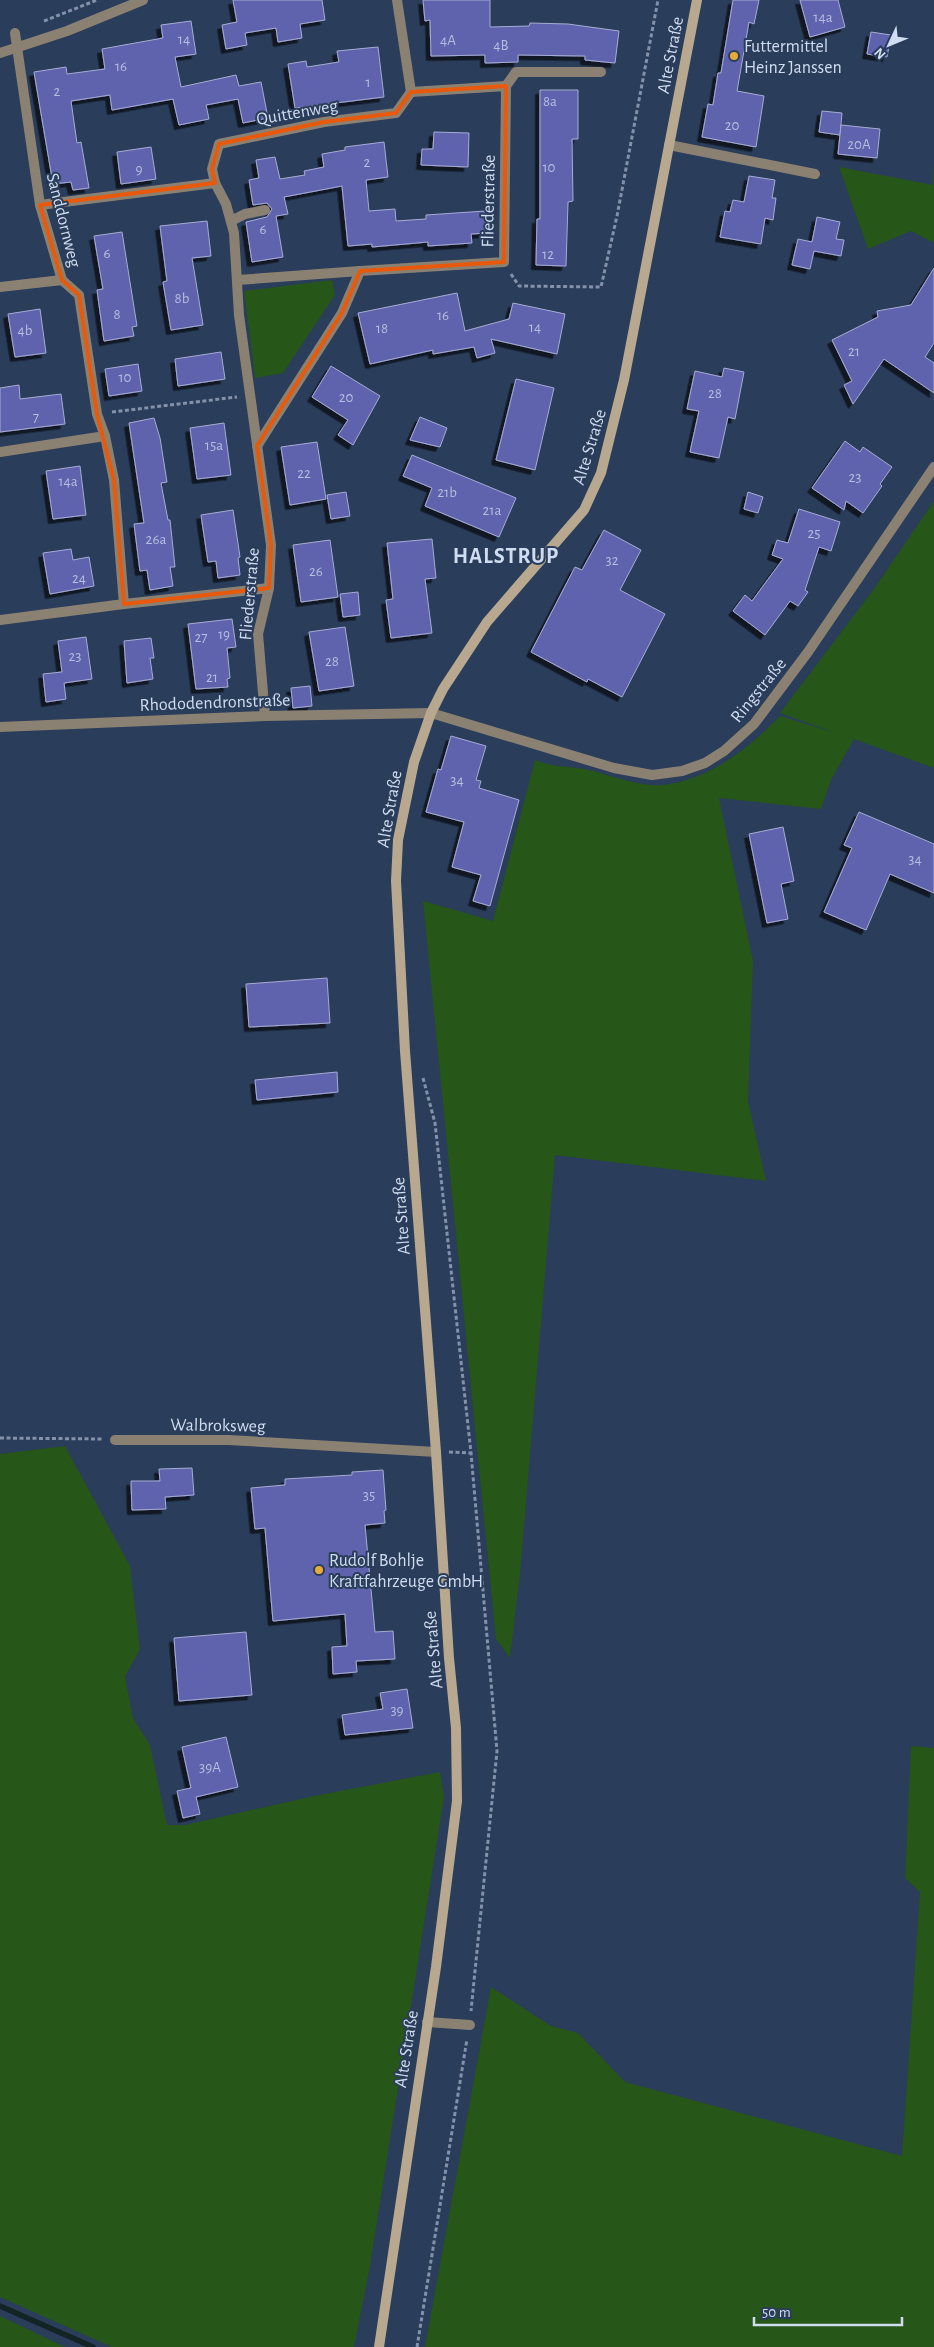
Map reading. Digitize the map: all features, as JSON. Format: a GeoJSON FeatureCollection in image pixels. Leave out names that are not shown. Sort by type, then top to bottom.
{"type":"FeatureCollection","features":[{"type":"Feature","properties":{"kind":"street"},"geometry":{"type":"LineString","coordinates":[[0,53],[17,49],[143,0]]}},
{"type":"Feature","properties":{"kind":"street"},"geometry":{"type":"LineString","coordinates":[[397,0],[411,92],[506,86],[516,72],[601,72]]}},
{"type":"Feature","properties":{"kind":"street","name":"Alte Straße"},"geometry":{"type":"LineString","coordinates":[[379,2347],[452,1856],[457,1801],[456,1728],[448,1658],[436,1452],[405,1051],[396,881],[398,840],[406,792],[416,754],[431,713],[451,674],[472,643],[574,522],[595,490],[614,429],[697,0]]}},
{"type":"Feature","properties":{"kind":"street","name":"Sanddornweg"},"geometry":{"type":"LineString","coordinates":[[15,32],[40,205],[62,280],[79,295],[97,414],[105,436],[114,480],[124,604]]}},
{"type":"Feature","properties":{"kind":"street","name":"Fliederstraße"},"geometry":{"type":"LineString","coordinates":[[238,280],[504,262],[506,86]]}},
{"type":"Feature","properties":{"kind":"street","name":"Quittenweg"},"geometry":{"type":"LineString","coordinates":[[239,315],[234,233],[226,204],[215,182],[212,169],[218,144],[324,122],[396,113],[411,92]]}},
{"type":"Feature","properties":{"kind":"street"},"geometry":{"type":"LineString","coordinates":[[669,145],[815,174]]}},
{"type":"Feature","properties":{"kind":"street"},"geometry":{"type":"LineString","coordinates":[[40,205],[215,182]]}},
{"type":"Feature","properties":{"kind":"street"},"geometry":{"type":"LineString","coordinates":[[231,221],[245,214],[265,210]]}},
{"type":"Feature","properties":{"kind":"street"},"geometry":{"type":"LineString","coordinates":[[257,446],[342,312],[360,271]]}},
{"type":"Feature","properties":{"kind":"street"},"geometry":{"type":"LineString","coordinates":[[0,287],[62,280]]}},
{"type":"Feature","properties":{"kind":"street","name":"Fliederstraße"},"geometry":{"type":"LineString","coordinates":[[239,315],[271,545],[270,588],[258,634],[266,716]]}},
{"type":"Feature","properties":{"kind":"street"},"geometry":{"type":"LineString","coordinates":[[0,452],[105,436]]}},
{"type":"Feature","properties":{"kind":"street","name":"Ringstraße"},"geometry":{"type":"LineString","coordinates":[[431,713],[614,768],[652,775],[682,771],[705,763],[724,751],[754,724],[808,652],[934,467]]}},
{"type":"Feature","properties":{"kind":"street"},"geometry":{"type":"LineString","coordinates":[[0,620],[270,588]]}},
{"type":"Feature","properties":{"kind":"street","name":"Rhododendronstraße"},"geometry":{"type":"LineString","coordinates":[[0,727],[266,716],[431,713]]}},
{"type":"Feature","properties":{"kind":"street","name":"Walbroksweg"},"geometry":{"type":"LineString","coordinates":[[115,1440],[228,1440],[436,1452]]}},
{"type":"Feature","properties":{"kind":"street"},"geometry":{"type":"LineString","coordinates":[[427,2022],[470,2025]]}},
{"type":"Feature","properties":{"kind":"path"},"geometry":{"type":"LineString","coordinates":[[42,22],[97,0]]}},
{"type":"Feature","properties":{"kind":"path"},"geometry":{"type":"LineString","coordinates":[[504,262],[519,286],[601,287],[617,216],[658,0]]}},
{"type":"Feature","properties":{"kind":"path"},"geometry":{"type":"LineString","coordinates":[[97,414],[251,395]]}},
{"type":"Feature","properties":{"kind":"path"},"geometry":{"type":"LineString","coordinates":[[0,1438],[115,1440]]}},
{"type":"Feature","properties":{"kind":"path"},"geometry":{"type":"LineString","coordinates":[[436,1452],[471,1453]]}},
{"type":"Feature","properties":{"kind":"highlighted area"},"geometry":{"type":"Polygon","coordinates":[[[506,86],[504,262],[360,271],[342,313],[257,446],[271,545],[269,588],[124,604],[114,480],[97,414],[79,295],[62,280],[40,205],[215,183],[212,169],[219,144],[324,122],[396,113],[411,92],[506,86]]]}},
{"type":"Feature","properties":{"kind":"green space"},"geometry":{"type":"Polygon","coordinates":[[[934,159],[934,243],[911,231],[868,249],[839,167],[933,185],[934,159]]]}},
{"type":"Feature","properties":{"kind":"green space"},"geometry":{"type":"Polygon","coordinates":[[[332,280],[335,295],[283,373],[255,378],[244,291],[332,280]]]}},
{"type":"Feature","properties":{"kind":"green space"},"geometry":{"type":"Polygon","coordinates":[[[934,501],[934,768],[854,739],[831,780],[821,809],[719,798],[753,961],[748,1101],[766,1181],[555,1155],[520,1574],[510,1658],[496,1639],[423,901],[493,921],[535,760],[553,765],[584,769],[643,784],[663,785],[696,777],[727,761],[755,740],[780,716],[836,733],[780,713],[874,589],[934,501]]]}},
{"type":"Feature","properties":{"kind":"green space"},"geometry":{"type":"Polygon","coordinates":[[[65,1446],[130,1566],[140,1649],[125,1677],[133,1718],[150,1745],[167,1825],[185,1825],[314,1796],[440,1772],[444,1797],[370,2266],[354,2347],[112,2347],[0,2297],[0,1454],[65,1446]]]}},
{"type":"Feature","properties":{"kind":"green space"},"geometry":{"type":"Polygon","coordinates":[[[911,1746],[934,1748],[934,2347],[425,2347],[491,1987],[551,2026],[578,2033],[625,2082],[902,2156],[920,1892],[905,1878],[911,1746]]]}},
{"type":"Feature","properties":{"kind":"green space"},"geometry":{"type":"Polygon","coordinates":[[[0,2316],[65,2347],[0,2347],[0,2316]]]}},
{"type":"Feature","properties":{"kind":"building"},"geometry":{"type":"Polygon","coordinates":[[[233,0],[322,0],[325,20],[300,24],[302,38],[278,42],[276,28],[245,33],[247,45],[226,49],[222,25],[237,22],[233,0]]]}},
{"type":"Feature","properties":{"kind":"building"},"geometry":{"type":"Polygon","coordinates":[[[423,0],[490,0],[490,27],[529,26],[530,23],[568,24],[619,31],[615,63],[585,60],[585,56],[518,55],[518,62],[485,63],[485,55],[431,56],[430,20],[425,21],[423,0]]]}},
{"type":"Feature","properties":{"kind":"building"},"geometry":{"type":"Polygon","coordinates":[[[733,0],[759,0],[754,24],[749,22],[737,91],[764,96],[756,147],[702,137],[708,104],[713,105],[718,73],[721,73],[733,0]]]}},
{"type":"Feature","properties":{"kind":"building"},"geometry":{"type":"Polygon","coordinates":[[[800,0],[838,0],[845,27],[810,37],[800,0]]]}},
{"type":"Feature","properties":{"kind":"building"},"geometry":{"type":"Polygon","coordinates":[[[191,21],[196,54],[175,57],[181,87],[236,75],[239,86],[261,82],[268,118],[243,123],[238,99],[206,105],[209,119],[179,125],[173,99],[112,110],[110,95],[71,101],[77,143],[81,142],[89,188],[73,190],[71,182],[53,184],[34,72],[66,67],[67,74],[105,69],[102,49],[163,38],[161,25],[191,21]]]}},
{"type":"Feature","properties":{"kind":"building"},"geometry":{"type":"Polygon","coordinates":[[[871,32],[891,35],[887,57],[867,54],[871,32]]]}},
{"type":"Feature","properties":{"kind":"building"},"geometry":{"type":"Polygon","coordinates":[[[378,47],[384,97],[295,108],[288,64],[306,61],[307,67],[339,62],[337,51],[378,47]]]}},
{"type":"Feature","properties":{"kind":"building"},"geometry":{"type":"Polygon","coordinates":[[[540,90],[578,90],[578,139],[572,139],[573,201],[568,202],[566,266],[536,265],[537,219],[540,219],[540,90]]]}},
{"type":"Feature","properties":{"kind":"building"},"geometry":{"type":"Polygon","coordinates":[[[822,111],[842,113],[840,135],[819,132],[822,111]]]}},
{"type":"Feature","properties":{"kind":"building"},"geometry":{"type":"Polygon","coordinates":[[[841,125],[880,129],[877,158],[838,154],[841,125]]]}},
{"type":"Feature","properties":{"kind":"building"},"geometry":{"type":"Polygon","coordinates":[[[434,132],[469,133],[468,167],[421,165],[422,149],[433,149],[434,132]]]}},
{"type":"Feature","properties":{"kind":"building"},"geometry":{"type":"Polygon","coordinates":[[[384,142],[388,177],[366,180],[369,211],[395,209],[396,221],[426,219],[426,215],[485,211],[487,233],[471,234],[472,243],[428,246],[428,242],[372,247],[372,244],[348,246],[342,186],[284,197],[288,214],[276,216],[283,257],[252,262],[246,222],[267,217],[272,209],[267,203],[253,205],[249,180],[259,178],[256,160],[275,157],[280,179],[305,175],[304,171],[324,167],[322,154],[345,150],[345,147],[384,142]]]}},
{"type":"Feature","properties":{"kind":"building"},"geometry":{"type":"Polygon","coordinates":[[[151,147],[156,179],[121,184],[117,152],[151,147]]]}},
{"type":"Feature","properties":{"kind":"building"},"geometry":{"type":"Polygon","coordinates":[[[749,176],[775,180],[772,198],[776,198],[773,220],[765,218],[761,244],[720,237],[725,211],[730,212],[733,200],[744,202],[749,176]]]}},
{"type":"Feature","properties":{"kind":"building"},"geometry":{"type":"Polygon","coordinates":[[[817,217],[840,222],[836,239],[844,240],[841,256],[814,251],[810,269],[792,265],[798,239],[812,242],[817,217]]]}},
{"type":"Feature","properties":{"kind":"building"},"geometry":{"type":"Polygon","coordinates":[[[207,221],[211,256],[192,258],[203,325],[171,330],[163,282],[167,281],[160,226],[207,221]]]}},
{"type":"Feature","properties":{"kind":"building"},"geometry":{"type":"Polygon","coordinates":[[[122,232],[137,326],[132,327],[134,336],[104,341],[97,290],[103,289],[94,236],[122,232]]]}},
{"type":"Feature","properties":{"kind":"building"},"geometry":{"type":"Polygon","coordinates":[[[934,268],[934,343],[925,357],[934,363],[934,393],[884,359],[853,404],[844,385],[852,381],[832,340],[878,317],[877,311],[911,305],[934,268]]]}},
{"type":"Feature","properties":{"kind":"building"},"geometry":{"type":"Polygon","coordinates":[[[457,293],[465,331],[509,319],[513,303],[565,314],[557,354],[491,339],[495,353],[477,358],[474,347],[433,354],[433,350],[370,364],[358,313],[457,293]]]}},
{"type":"Feature","properties":{"kind":"building"},"geometry":{"type":"Polygon","coordinates":[[[40,309],[46,353],[15,357],[8,314],[40,309]]]}},
{"type":"Feature","properties":{"kind":"building"},"geometry":{"type":"Polygon","coordinates":[[[221,352],[225,379],[178,386],[175,359],[221,352]]]}},
{"type":"Feature","properties":{"kind":"building"},"geometry":{"type":"Polygon","coordinates":[[[138,364],[142,391],[109,396],[105,369],[138,364]]]}},
{"type":"Feature","properties":{"kind":"building"},"geometry":{"type":"Polygon","coordinates":[[[331,366],[380,396],[353,445],[338,435],[348,420],[312,397],[331,366]]]}},
{"type":"Feature","properties":{"kind":"building"},"geometry":{"type":"Polygon","coordinates":[[[724,368],[744,372],[735,419],[728,417],[719,458],[690,452],[699,411],[687,409],[695,371],[722,377],[724,368]]]}},
{"type":"Feature","properties":{"kind":"building"},"geometry":{"type":"Polygon","coordinates":[[[516,379],[554,388],[535,470],[496,460],[516,379]]]}},
{"type":"Feature","properties":{"kind":"building"},"geometry":{"type":"Polygon","coordinates":[[[19,385],[20,399],[61,394],[65,424],[0,432],[0,388],[19,385]]]}},
{"type":"Feature","properties":{"kind":"building"},"geometry":{"type":"Polygon","coordinates":[[[420,417],[447,428],[440,447],[410,440],[420,417]]]}},
{"type":"Feature","properties":{"kind":"building"},"geometry":{"type":"Polygon","coordinates":[[[154,418],[160,438],[167,482],[161,483],[168,520],[170,520],[175,567],[170,567],[173,586],[150,590],[147,570],[140,571],[134,524],[144,523],[129,423],[154,418]]]}},
{"type":"Feature","properties":{"kind":"building"},"geometry":{"type":"Polygon","coordinates":[[[224,423],[231,475],[197,479],[190,428],[224,423]]]}},
{"type":"Feature","properties":{"kind":"building"},"geometry":{"type":"Polygon","coordinates":[[[845,441],[860,452],[863,447],[892,467],[880,484],[882,486],[863,513],[846,501],[844,510],[812,488],[845,441]]]}},
{"type":"Feature","properties":{"kind":"building"},"geometry":{"type":"Polygon","coordinates":[[[317,442],[326,499],[290,505],[281,447],[317,442]]]}},
{"type":"Feature","properties":{"kind":"building"},"geometry":{"type":"Polygon","coordinates":[[[412,455],[516,498],[499,537],[425,506],[432,488],[403,476],[412,455]]]}},
{"type":"Feature","properties":{"kind":"building"},"geometry":{"type":"Polygon","coordinates":[[[80,466],[86,515],[53,519],[46,471],[80,466]]]}},
{"type":"Feature","properties":{"kind":"building"},"geometry":{"type":"Polygon","coordinates":[[[346,492],[350,516],[331,519],[327,495],[346,492]]]}},
{"type":"Feature","properties":{"kind":"building"},"geometry":{"type":"Polygon","coordinates":[[[748,492],[763,497],[758,513],[744,509],[748,492]]]}},
{"type":"Feature","properties":{"kind":"building"},"geometry":{"type":"Polygon","coordinates":[[[799,509],[840,522],[831,551],[819,547],[805,590],[808,592],[798,606],[790,601],[765,635],[733,611],[745,595],[752,601],[783,559],[772,555],[777,540],[788,543],[799,509]]]}},
{"type":"Feature","properties":{"kind":"building"},"geometry":{"type":"Polygon","coordinates":[[[233,510],[240,557],[238,558],[240,575],[218,578],[216,561],[208,562],[201,515],[233,510]]]}},
{"type":"Feature","properties":{"kind":"building"},"geometry":{"type":"Polygon","coordinates":[[[604,530],[641,550],[620,590],[665,614],[622,697],[588,679],[587,682],[531,652],[575,567],[582,570],[604,530]]]}},
{"type":"Feature","properties":{"kind":"building"},"geometry":{"type":"Polygon","coordinates":[[[432,539],[436,578],[425,579],[432,633],[391,638],[386,600],[393,599],[387,543],[432,539]]]}},
{"type":"Feature","properties":{"kind":"building"},"geometry":{"type":"Polygon","coordinates":[[[330,540],[338,597],[301,602],[293,545],[330,540]]]}},
{"type":"Feature","properties":{"kind":"building"},"geometry":{"type":"Polygon","coordinates":[[[71,549],[73,560],[89,557],[94,586],[50,594],[43,553],[71,549]]]}},
{"type":"Feature","properties":{"kind":"building"},"geometry":{"type":"Polygon","coordinates":[[[358,592],[360,615],[343,617],[340,594],[358,592]]]}},
{"type":"Feature","properties":{"kind":"building"},"geometry":{"type":"Polygon","coordinates":[[[232,619],[236,647],[227,648],[230,678],[227,679],[228,687],[196,689],[188,624],[232,619]]]}},
{"type":"Feature","properties":{"kind":"building"},"geometry":{"type":"Polygon","coordinates":[[[345,627],[354,686],[319,691],[309,632],[345,627]]]}},
{"type":"Feature","properties":{"kind":"building"},"geometry":{"type":"Polygon","coordinates":[[[86,637],[92,679],[64,683],[66,699],[46,702],[43,674],[62,672],[58,641],[86,637]]]}},
{"type":"Feature","properties":{"kind":"building"},"geometry":{"type":"Polygon","coordinates":[[[151,638],[154,658],[150,658],[153,679],[127,683],[124,641],[151,638]]]}},
{"type":"Feature","properties":{"kind":"building"},"geometry":{"type":"Polygon","coordinates":[[[310,686],[312,706],[293,708],[291,688],[310,686]]]}},
{"type":"Feature","properties":{"kind":"building"},"geometry":{"type":"Polygon","coordinates":[[[451,736],[486,746],[476,780],[481,781],[479,788],[519,800],[490,906],[473,901],[481,875],[452,867],[464,822],[426,812],[438,769],[441,770],[451,736]]]}},
{"type":"Feature","properties":{"kind":"building"},"geometry":{"type":"Polygon","coordinates":[[[859,812],[934,844],[934,893],[890,874],[866,930],[824,912],[852,848],[844,845],[859,812]]]}},
{"type":"Feature","properties":{"kind":"building"},"geometry":{"type":"Polygon","coordinates":[[[783,827],[794,881],[781,884],[788,919],[767,923],[749,834],[783,827]]]}},
{"type":"Feature","properties":{"kind":"building"},"geometry":{"type":"Polygon","coordinates":[[[327,978],[330,1023],[249,1027],[246,984],[327,978]]]}},
{"type":"Feature","properties":{"kind":"building"},"geometry":{"type":"Polygon","coordinates":[[[337,1072],[338,1092],[257,1100],[255,1080],[337,1072]]]}},
{"type":"Feature","properties":{"kind":"building"},"geometry":{"type":"Polygon","coordinates":[[[192,1468],[194,1495],[165,1497],[166,1509],[132,1510],[131,1481],[160,1481],[159,1469],[192,1468]]]}},
{"type":"Feature","properties":{"kind":"building","name":"Rudolf Bohlje Kraftfahrzeuge GmbH"},"geometry":{"type":"Polygon","coordinates":[[[383,1470],[385,1523],[365,1525],[375,1632],[393,1631],[395,1659],[356,1661],[357,1672],[333,1674],[332,1647],[347,1646],[345,1614],[273,1621],[265,1528],[255,1529],[251,1488],[285,1485],[285,1479],[352,1475],[352,1472],[383,1470]]]}},
{"type":"Feature","properties":{"kind":"building"},"geometry":{"type":"Polygon","coordinates":[[[246,1632],[252,1695],[179,1701],[174,1638],[246,1632]]]}},
{"type":"Feature","properties":{"kind":"building"},"geometry":{"type":"Polygon","coordinates":[[[407,1689],[413,1728],[345,1735],[342,1715],[383,1709],[380,1693],[407,1689]]]}},
{"type":"Feature","properties":{"kind":"building"},"geometry":{"type":"Polygon","coordinates":[[[226,1737],[238,1787],[196,1797],[200,1814],[183,1818],[177,1791],[191,1788],[182,1747],[226,1737]]]}},
{"type":"Feature","properties":{"kind":"waterway"},"geometry":{"type":"LineString","coordinates":[[0,2306],[93,2347]]}},
{"type":"Feature","properties":{"kind":"place","name":"Futtermittel Heinz Janssen"},"geometry":{"type":"Point","coordinates":[734,56]}},
{"type":"Feature","properties":{"kind":"place","name":"Rudolf Bohlje Kraftfahrzeuge GmbH"},"geometry":{"type":"Point","coordinates":[319,1570]}},
{"type":"Feature","properties":{"kind":"district","name":"HALSTRUP"},"geometry":{"type":"Point","coordinates":[506,555]}}]}
